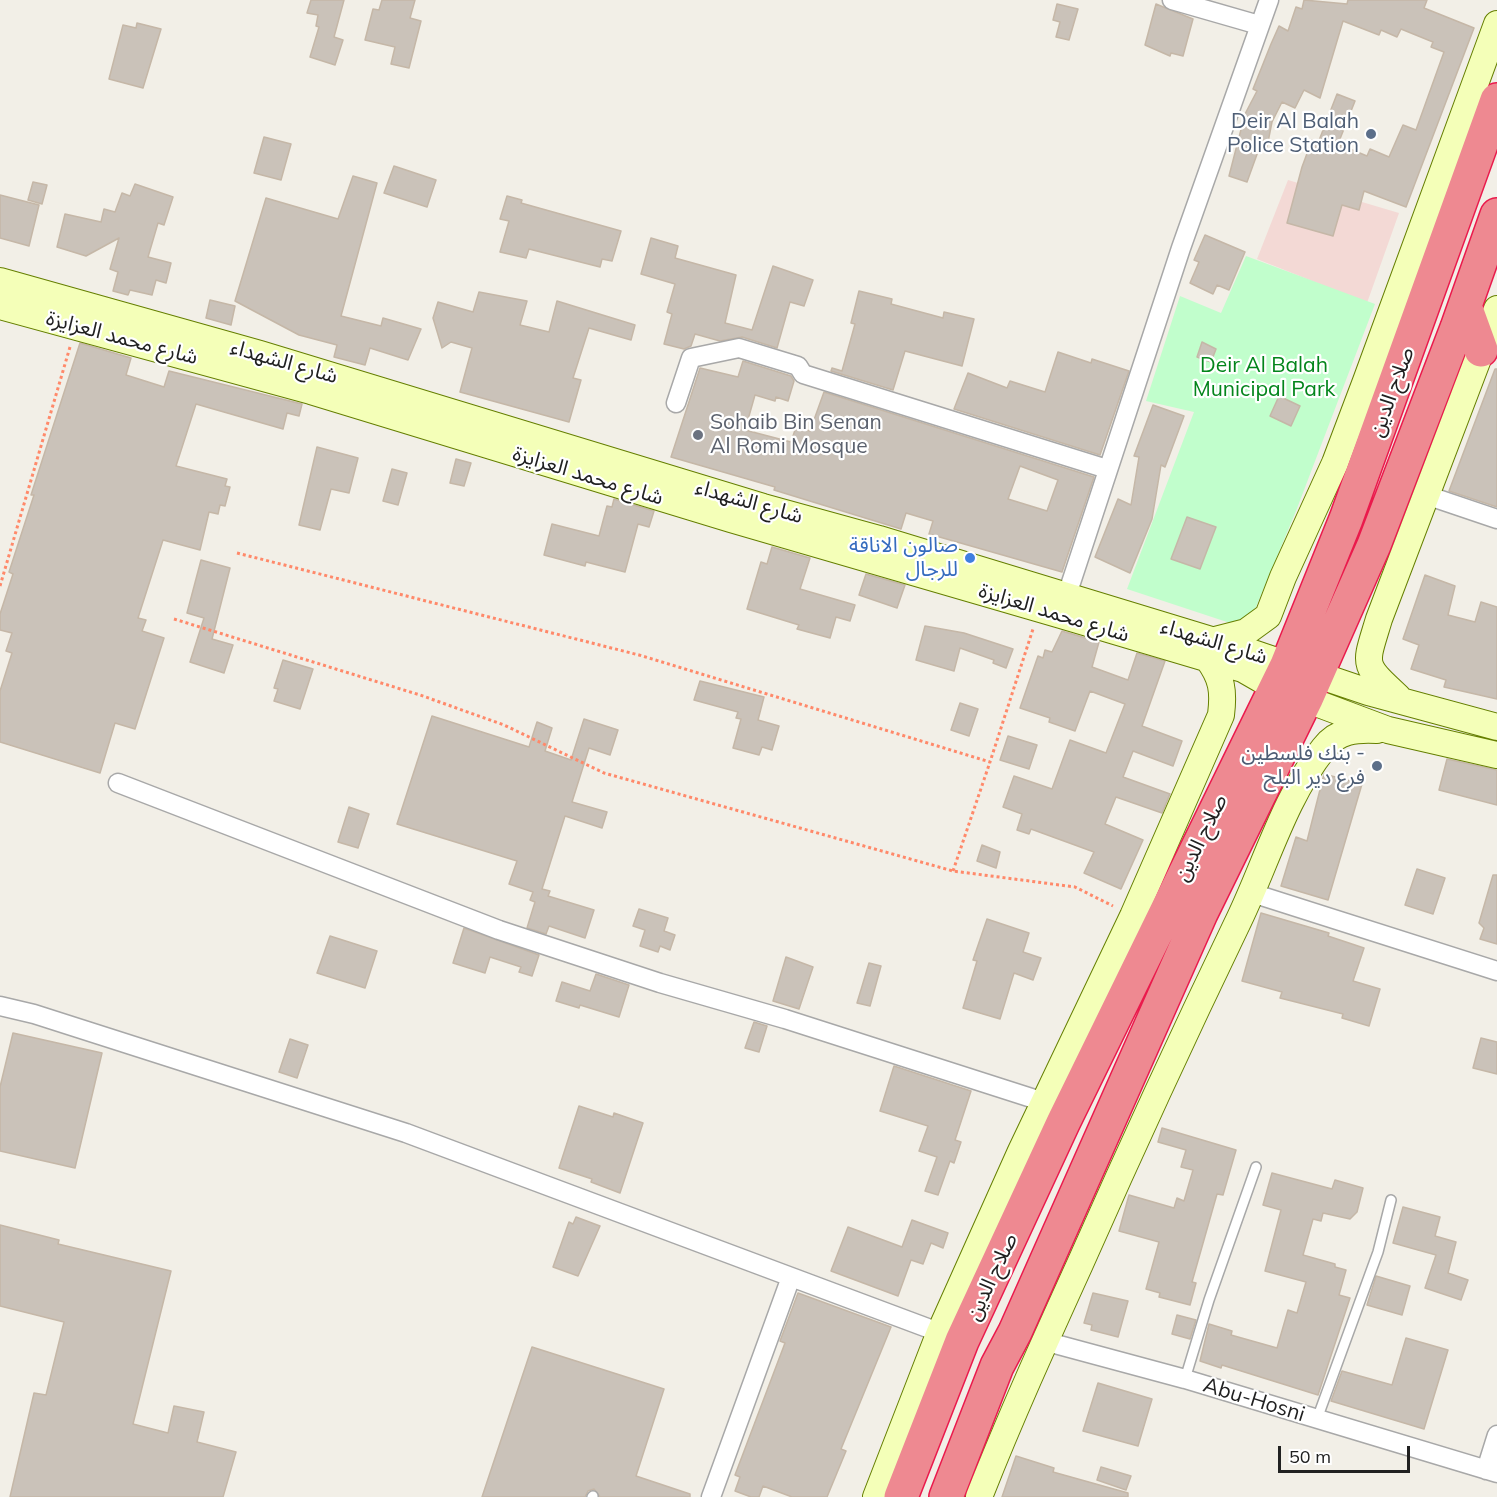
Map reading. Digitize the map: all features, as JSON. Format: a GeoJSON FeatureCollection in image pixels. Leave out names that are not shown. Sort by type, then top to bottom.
{"type":"FeatureCollection","features":[{"type":"Feature","properties":{"kind":"highway","name":"صلاح الدين"},"geometry":{"type":"LineString","coordinates":[[946,1497],[997,1366],[1015,1332],[1201,913],[1296,682],[1462,159],[1497,100]]}},
{"type":"Feature","properties":{"kind":"highway","name":"صلاح الدين"},"geometry":{"type":"LineString","coordinates":[[901,1497],[951,1337],[1054,1113],[1374,545],[1497,215]]}},
{"type":"Feature","properties":{"kind":"highway"},"geometry":{"type":"LineString","coordinates":[[1465,306],[1481,350]]}},
{"type":"Feature","properties":{"kind":"main road"},"geometry":{"type":"LineString","coordinates":[[1054,1113],[1133,915],[1221,714],[1223,686],[1209,650],[1246,632],[1268,616],[1462,159],[1497,24]]}},
{"type":"Feature","properties":{"kind":"main road","name":"شارع الشهداء"},"geometry":{"type":"LineString","coordinates":[[0,281],[260,354],[1056,607]]}},
{"type":"Feature","properties":{"kind":"main road","name":"شارع محمد العزايزة"},"geometry":{"type":"LineString","coordinates":[[0,306],[311,390],[730,519],[1209,650]]}},
{"type":"Feature","properties":{"kind":"main road"},"geometry":{"type":"LineString","coordinates":[[1402,702],[1371,672],[1367,659],[1379,619],[1497,309]]}},
{"type":"Feature","properties":{"kind":"main road","name":"شارع الشهداء"},"geometry":{"type":"LineString","coordinates":[[1209,650],[1296,682],[1388,730],[1497,754]]}},
{"type":"Feature","properties":{"kind":"main road","name":"شارع الشهداء"},"geometry":{"type":"LineString","coordinates":[[1296,682],[1402,702],[1497,727]]}},
{"type":"Feature","properties":{"kind":"main road"},"geometry":{"type":"LineString","coordinates":[[979,1497],[1044,1341],[1166,1073],[1252,894],[1284,817],[1325,746],[1341,734],[1354,729],[1388,730]]}},
{"type":"Feature","properties":{"kind":"main road"},"geometry":{"type":"LineString","coordinates":[[876,1497],[951,1337]]}},
{"type":"Feature","properties":{"kind":"street"},"geometry":{"type":"LineString","coordinates":[[1172,0],[1259,25]]}},
{"type":"Feature","properties":{"kind":"street"},"geometry":{"type":"LineString","coordinates":[[1056,607],[1107,469],[1181,248],[1269,0]]}},
{"type":"Feature","properties":{"kind":"street"},"geometry":{"type":"LineString","coordinates":[[676,403],[690,358],[739,348],[798,366],[803,374],[1107,469]]}},
{"type":"Feature","properties":{"kind":"street"},"geometry":{"type":"LineString","coordinates":[[1426,495],[1497,519]]}},
{"type":"Feature","properties":{"kind":"street"},"geometry":{"type":"LineString","coordinates":[[118,783],[499,930],[660,983],[785,1019],[1054,1113]]}},
{"type":"Feature","properties":{"kind":"street"},"geometry":{"type":"LineString","coordinates":[[1252,894],[1497,971]]}},
{"type":"Feature","properties":{"kind":"street"},"geometry":{"type":"LineString","coordinates":[[0,1006],[34,1014],[406,1133],[951,1337]]}},
{"type":"Feature","properties":{"kind":"street"},"geometry":{"type":"LineString","coordinates":[[711,1497],[790,1276]]}},
{"type":"Feature","properties":{"kind":"street","name":"Abu-Hosni"},"geometry":{"type":"LineString","coordinates":[[1044,1341],[1185,1379],[1492,1471]]}},
{"type":"Feature","properties":{"kind":"street"},"geometry":{"type":"LineString","coordinates":[[1492,1471],[1497,1435]]}},
{"type":"Feature","properties":{"kind":"lane"},"geometry":{"type":"LineString","coordinates":[[1185,1379],[1209,1300],[1256,1167]]}},
{"type":"Feature","properties":{"kind":"lane"},"geometry":{"type":"LineString","coordinates":[[1317,1419],[1378,1252],[1391,1200]]}},
{"type":"Feature","properties":{"kind":"path"},"geometry":{"type":"LineString","coordinates":[[0,586],[76,325]]}},
{"type":"Feature","properties":{"kind":"path"},"geometry":{"type":"LineString","coordinates":[[237,553],[639,655],[990,762]]}},
{"type":"Feature","properties":{"kind":"path"},"geometry":{"type":"LineString","coordinates":[[953,871],[990,762],[1056,607]]}},
{"type":"Feature","properties":{"kind":"path"},"geometry":{"type":"LineString","coordinates":[[174,620],[420,694],[504,725],[604,773],[953,871],[1076,887],[1133,915]]}},
{"type":"Feature","properties":{"kind":"shaded area"},"geometry":{"type":"Polygon","coordinates":[[[1288,180],[1399,213],[1367,303],[1257,259],[1288,180]]]}},
{"type":"Feature","properties":{"kind":"green space","name":"Deir Al Balah Municipal Park"},"geometry":{"type":"Polygon","coordinates":[[[1246,256],[1375,304],[1296,511],[1256,607],[1247,617],[1230,623],[1127,589],[1194,412],[1146,401],[1180,296],[1221,313],[1246,256]]]}},
{"type":"Feature","properties":{"kind":"building"},"geometry":{"type":"Polygon","coordinates":[[[311,0],[344,0],[334,37],[343,40],[335,65],[310,57],[319,27],[316,26],[318,15],[307,13],[311,0]]]}},
{"type":"Feature","properties":{"kind":"building"},"geometry":{"type":"Polygon","coordinates":[[[382,0],[415,0],[410,18],[421,21],[409,68],[391,64],[395,47],[365,40],[373,9],[379,10],[382,0]]]}},
{"type":"Feature","properties":{"kind":"building"},"geometry":{"type":"Polygon","coordinates":[[[1304,0],[1347,4],[1348,0],[1427,0],[1424,8],[1474,28],[1406,207],[1364,191],[1359,210],[1342,205],[1333,236],[1287,223],[1312,140],[1318,143],[1337,94],[1355,101],[1338,144],[1367,156],[1370,149],[1389,157],[1403,125],[1416,130],[1444,52],[1431,47],[1433,42],[1401,29],[1397,37],[1381,30],[1379,35],[1343,21],[1320,98],[1304,90],[1295,108],[1282,102],[1272,122],[1267,147],[1260,146],[1247,182],[1229,176],[1245,114],[1257,91],[1253,89],[1271,44],[1279,26],[1288,31],[1296,7],[1302,9],[1304,0]]]}},
{"type":"Feature","properties":{"kind":"building"},"geometry":{"type":"Polygon","coordinates":[[[1057,4],[1078,9],[1069,40],[1056,37],[1060,22],[1053,20],[1057,4]]]}},
{"type":"Feature","properties":{"kind":"building"},"geometry":{"type":"Polygon","coordinates":[[[1156,4],[1193,19],[1183,56],[1171,53],[1170,56],[1145,45],[1156,4]]]}},
{"type":"Feature","properties":{"kind":"building"},"geometry":{"type":"Polygon","coordinates":[[[137,23],[161,29],[143,88],[109,79],[123,25],[136,28],[137,23]]]}},
{"type":"Feature","properties":{"kind":"building"},"geometry":{"type":"Polygon","coordinates":[[[264,137],[291,144],[281,180],[254,173],[264,137]]]}},
{"type":"Feature","properties":{"kind":"building"},"geometry":{"type":"Polygon","coordinates":[[[394,166],[436,180],[427,207],[384,193],[394,166]]]}},
{"type":"Feature","properties":{"kind":"building"},"geometry":{"type":"Polygon","coordinates":[[[353,176],[377,183],[341,316],[381,326],[383,318],[421,329],[408,360],[370,348],[365,365],[334,357],[337,345],[299,335],[235,301],[266,198],[338,219],[353,176]]]}},
{"type":"Feature","properties":{"kind":"building"},"geometry":{"type":"Polygon","coordinates":[[[33,182],[47,185],[42,204],[28,200],[33,182]]]}},
{"type":"Feature","properties":{"kind":"building"},"geometry":{"type":"Polygon","coordinates":[[[135,184],[173,197],[164,225],[158,223],[148,257],[171,263],[166,283],[156,280],[152,295],[130,290],[128,295],[113,291],[118,272],[110,269],[119,238],[86,256],[57,247],[65,214],[101,222],[104,209],[115,212],[122,193],[130,196],[135,184]]]}},
{"type":"Feature","properties":{"kind":"building"},"geometry":{"type":"Polygon","coordinates":[[[0,195],[39,205],[29,246],[0,238],[0,195]]]}},
{"type":"Feature","properties":{"kind":"building"},"geometry":{"type":"Polygon","coordinates":[[[507,196],[522,200],[521,203],[621,231],[612,261],[602,259],[600,267],[529,249],[526,258],[500,252],[509,221],[500,219],[507,196]]]}},
{"type":"Feature","properties":{"kind":"building"},"geometry":{"type":"Polygon","coordinates":[[[1205,235],[1245,252],[1229,290],[1217,285],[1213,294],[1190,283],[1199,262],[1194,260],[1205,235]]]}},
{"type":"Feature","properties":{"kind":"building"},"geometry":{"type":"Polygon","coordinates":[[[651,238],[678,246],[675,258],[736,275],[725,323],[752,330],[773,266],[813,280],[804,306],[790,302],[777,348],[742,337],[720,341],[695,334],[691,346],[684,349],[664,344],[672,314],[667,312],[675,284],[641,274],[651,238]]]}},
{"type":"Feature","properties":{"kind":"building"},"geometry":{"type":"Polygon","coordinates":[[[859,291],[892,299],[891,304],[943,318],[944,312],[974,319],[962,366],[905,351],[893,390],[831,371],[832,368],[842,371],[855,324],[851,323],[859,291]]]}},
{"type":"Feature","properties":{"kind":"building"},"geometry":{"type":"Polygon","coordinates":[[[479,292],[527,301],[520,325],[549,332],[557,301],[635,325],[631,340],[589,328],[573,378],[581,380],[569,422],[460,392],[472,348],[451,342],[442,348],[433,318],[438,302],[473,312],[479,292]]]}},
{"type":"Feature","properties":{"kind":"building"},"geometry":{"type":"Polygon","coordinates":[[[210,300],[235,306],[231,325],[206,318],[210,300]]]}},
{"type":"Feature","properties":{"kind":"building"},"geometry":{"type":"Polygon","coordinates":[[[1202,342],[1216,349],[1211,362],[1197,357],[1202,342]]]}},
{"type":"Feature","properties":{"kind":"building"},"geometry":{"type":"Polygon","coordinates":[[[80,343],[131,358],[126,375],[164,387],[169,371],[302,404],[299,416],[287,413],[283,429],[196,404],[176,466],[227,479],[225,486],[230,487],[225,506],[220,505],[218,514],[209,512],[200,550],[163,540],[138,618],[146,620],[142,631],[164,638],[135,729],[115,723],[100,773],[0,742],[0,691],[12,653],[6,651],[12,633],[0,630],[0,614],[13,574],[9,572],[34,495],[31,495],[80,343]]]}},
{"type":"Feature","properties":{"kind":"building"},"geometry":{"type":"Polygon","coordinates":[[[1058,352],[1091,363],[1092,359],[1129,371],[1100,455],[954,409],[968,373],[1007,388],[1010,381],[1045,392],[1058,352]]]}},
{"type":"Feature","properties":{"kind":"building"},"geometry":{"type":"Polygon","coordinates":[[[743,361],[791,376],[794,381],[788,401],[776,397],[775,401],[755,395],[745,430],[791,442],[796,427],[810,431],[824,392],[1094,477],[1062,572],[929,534],[933,521],[906,513],[901,529],[774,490],[775,487],[671,457],[700,368],[738,377],[743,361]],[[1020,466],[1008,499],[1047,511],[1058,480],[1020,466]]]}},
{"type":"Feature","properties":{"kind":"building"},"geometry":{"type":"Polygon","coordinates":[[[1495,369],[1497,369],[1497,507],[1449,491],[1495,369]]]}},
{"type":"Feature","properties":{"kind":"building"},"geometry":{"type":"Polygon","coordinates":[[[1279,396],[1300,406],[1291,426],[1270,416],[1279,396]]]}},
{"type":"Feature","properties":{"kind":"building"},"geometry":{"type":"Polygon","coordinates":[[[1153,405],[1184,416],[1165,467],[1161,465],[1152,519],[1130,573],[1095,557],[1118,499],[1131,505],[1139,457],[1134,456],[1153,405]]]}},
{"type":"Feature","properties":{"kind":"building"},"geometry":{"type":"Polygon","coordinates":[[[317,447],[358,458],[349,493],[331,489],[320,530],[299,525],[317,447]]]}},
{"type":"Feature","properties":{"kind":"building"},"geometry":{"type":"Polygon","coordinates":[[[456,459],[471,463],[464,486],[450,483],[456,459]]]}},
{"type":"Feature","properties":{"kind":"building"},"geometry":{"type":"Polygon","coordinates":[[[392,469],[407,473],[398,505],[383,501],[392,469]]]}},
{"type":"Feature","properties":{"kind":"building"},"geometry":{"type":"Polygon","coordinates":[[[614,499],[654,511],[649,527],[638,524],[625,572],[586,562],[585,566],[544,555],[552,524],[599,536],[607,506],[612,507],[614,499]]]}},
{"type":"Feature","properties":{"kind":"building"},"geometry":{"type":"Polygon","coordinates":[[[1187,517],[1216,527],[1200,569],[1171,559],[1187,517]]]}},
{"type":"Feature","properties":{"kind":"building"},"geometry":{"type":"Polygon","coordinates":[[[772,547],[810,558],[800,589],[855,605],[850,621],[836,617],[830,638],[797,629],[799,625],[747,609],[761,562],[767,564],[772,547]]]}},
{"type":"Feature","properties":{"kind":"building"},"geometry":{"type":"Polygon","coordinates":[[[201,560],[230,568],[212,639],[233,645],[224,673],[190,662],[204,618],[187,613],[201,560]]]}},
{"type":"Feature","properties":{"kind":"building"},"geometry":{"type":"Polygon","coordinates":[[[866,574],[905,585],[897,608],[859,595],[866,574]]]}},
{"type":"Feature","properties":{"kind":"building"},"geometry":{"type":"Polygon","coordinates":[[[1425,575],[1455,586],[1448,615],[1475,622],[1481,602],[1497,607],[1497,699],[1444,687],[1446,680],[1411,669],[1419,645],[1403,639],[1425,575]]]}},
{"type":"Feature","properties":{"kind":"building"},"geometry":{"type":"Polygon","coordinates":[[[925,626],[964,633],[1013,649],[1006,668],[993,663],[994,660],[960,648],[954,671],[916,660],[925,626]]]}},
{"type":"Feature","properties":{"kind":"building"},"geometry":{"type":"Polygon","coordinates":[[[1062,631],[1099,642],[1092,667],[1128,680],[1137,653],[1165,661],[1142,726],[1182,741],[1173,766],[1133,751],[1123,777],[1170,794],[1162,813],[1116,797],[1105,824],[1143,840],[1121,889],[1084,873],[1094,852],[1031,829],[1029,834],[1017,830],[1022,814],[1003,807],[1014,776],[1052,789],[1070,740],[1106,753],[1125,704],[1090,691],[1075,731],[1049,722],[1050,718],[1020,708],[1038,656],[1043,658],[1045,650],[1052,652],[1062,631]]]}},
{"type":"Feature","properties":{"kind":"building"},"geometry":{"type":"Polygon","coordinates":[[[283,660],[313,669],[300,709],[274,701],[278,689],[274,688],[283,660]]]}},
{"type":"Feature","properties":{"kind":"building"},"geometry":{"type":"Polygon","coordinates":[[[700,681],[764,697],[758,720],[779,726],[772,750],[762,747],[759,755],[733,748],[741,719],[736,718],[738,712],[694,700],[700,681]]]}},
{"type":"Feature","properties":{"kind":"building"},"geometry":{"type":"Polygon","coordinates":[[[960,703],[978,709],[969,736],[951,730],[960,703]]]}},
{"type":"Feature","properties":{"kind":"building"},"geometry":{"type":"Polygon","coordinates":[[[432,716],[529,747],[537,722],[552,728],[545,751],[571,760],[584,719],[618,730],[610,755],[589,748],[572,802],[607,812],[602,828],[565,816],[542,889],[550,891],[548,896],[594,910],[585,938],[549,926],[546,934],[527,928],[535,902],[530,900],[533,892],[509,884],[517,861],[397,824],[432,716]]]}},
{"type":"Feature","properties":{"kind":"building"},"geometry":{"type":"Polygon","coordinates":[[[1008,736],[1037,745],[1029,769],[1000,760],[1008,736]]]}},
{"type":"Feature","properties":{"kind":"building"},"geometry":{"type":"Polygon","coordinates":[[[1447,759],[1497,770],[1497,805],[1439,790],[1447,759]]]}},
{"type":"Feature","properties":{"kind":"building"},"geometry":{"type":"Polygon","coordinates":[[[1324,774],[1362,784],[1328,900],[1281,886],[1296,837],[1307,841],[1324,774]]]}},
{"type":"Feature","properties":{"kind":"building"},"geometry":{"type":"Polygon","coordinates":[[[349,807],[369,814],[358,848],[338,842],[349,807]]]}},
{"type":"Feature","properties":{"kind":"building"},"geometry":{"type":"Polygon","coordinates":[[[982,845],[1000,852],[996,868],[977,861],[982,845]]]}},
{"type":"Feature","properties":{"kind":"building"},"geometry":{"type":"Polygon","coordinates":[[[1417,869],[1445,878],[1433,914],[1405,905],[1417,869]]]}},
{"type":"Feature","properties":{"kind":"building"},"geometry":{"type":"Polygon","coordinates":[[[1493,875],[1497,875],[1497,944],[1480,939],[1484,928],[1479,923],[1493,875]]]}},
{"type":"Feature","properties":{"kind":"building"},"geometry":{"type":"Polygon","coordinates":[[[639,909],[668,918],[664,931],[675,935],[670,950],[660,946],[658,952],[640,946],[645,930],[633,926],[639,909]]]}},
{"type":"Feature","properties":{"kind":"building"},"geometry":{"type":"Polygon","coordinates":[[[1261,913],[1329,933],[1328,936],[1364,948],[1353,981],[1380,989],[1369,1026],[1342,1018],[1343,1014],[1280,998],[1282,992],[1242,981],[1261,913]]]}},
{"type":"Feature","properties":{"kind":"building"},"geometry":{"type":"Polygon","coordinates":[[[987,919],[1029,933],[1023,952],[1041,958],[1033,980],[1014,973],[1000,1019],[963,1008],[977,961],[973,960],[987,919]]]}},
{"type":"Feature","properties":{"kind":"building"},"geometry":{"type":"Polygon","coordinates":[[[464,928],[539,955],[532,976],[519,972],[521,967],[490,957],[485,973],[453,963],[464,928]]]}},
{"type":"Feature","properties":{"kind":"building"},"geometry":{"type":"Polygon","coordinates":[[[330,936],[377,951],[365,988],[317,973],[330,936]]]}},
{"type":"Feature","properties":{"kind":"building"},"geometry":{"type":"Polygon","coordinates":[[[786,957],[813,967],[799,1009],[773,1001],[786,957]]]}},
{"type":"Feature","properties":{"kind":"building"},"geometry":{"type":"Polygon","coordinates":[[[869,963],[881,966],[870,1006],[857,1003],[869,963]]]}},
{"type":"Feature","properties":{"kind":"building"},"geometry":{"type":"Polygon","coordinates":[[[596,974],[629,985],[619,1017],[580,1005],[579,1008],[556,1001],[562,982],[590,991],[596,974]]]}},
{"type":"Feature","properties":{"kind":"building"},"geometry":{"type":"Polygon","coordinates":[[[754,1022],[767,1026],[759,1052],[745,1048],[754,1022]]]}},
{"type":"Feature","properties":{"kind":"building"},"geometry":{"type":"Polygon","coordinates":[[[13,1033],[102,1053],[75,1168],[0,1151],[0,1087],[13,1033]]]}},
{"type":"Feature","properties":{"kind":"building"},"geometry":{"type":"Polygon","coordinates":[[[1481,1038],[1497,1042],[1497,1074],[1473,1068],[1481,1038]]]}},
{"type":"Feature","properties":{"kind":"building"},"geometry":{"type":"Polygon","coordinates":[[[290,1039],[308,1045],[297,1078],[279,1072],[290,1039]]]}},
{"type":"Feature","properties":{"kind":"building"},"geometry":{"type":"Polygon","coordinates":[[[894,1066],[971,1091],[955,1140],[961,1142],[954,1163],[950,1161],[938,1195],[925,1191],[937,1157],[919,1151],[928,1126],[880,1111],[894,1066]]]}},
{"type":"Feature","properties":{"kind":"building"},"geometry":{"type":"Polygon","coordinates":[[[579,1106],[613,1117],[614,1113],[643,1123],[620,1193],[591,1182],[592,1179],[559,1168],[579,1106]]]}},
{"type":"Feature","properties":{"kind":"building"},"geometry":{"type":"Polygon","coordinates":[[[1162,1128],[1236,1150],[1223,1195],[1217,1194],[1192,1282],[1196,1283],[1190,1305],[1159,1297],[1160,1293],[1146,1289],[1159,1242],[1119,1231],[1129,1195],[1174,1208],[1177,1198],[1184,1201],[1193,1170],[1181,1167],[1186,1150],[1158,1142],[1162,1128]]]}},
{"type":"Feature","properties":{"kind":"building"},"geometry":{"type":"Polygon","coordinates":[[[1272,1173],[1332,1189],[1335,1180],[1363,1188],[1357,1212],[1350,1219],[1323,1213],[1321,1221],[1313,1219],[1303,1255],[1335,1264],[1335,1267],[1346,1270],[1339,1295],[1350,1298],[1318,1395],[1222,1365],[1221,1368],[1200,1361],[1209,1324],[1232,1331],[1231,1335],[1277,1348],[1288,1310],[1297,1313],[1306,1282],[1265,1271],[1281,1210],[1263,1205],[1272,1173]]]}},
{"type":"Feature","properties":{"kind":"building"},"geometry":{"type":"Polygon","coordinates":[[[1403,1207],[1440,1217],[1435,1236],[1456,1242],[1448,1273],[1468,1280],[1461,1300],[1425,1288],[1436,1255],[1393,1243],[1403,1207]]]}},
{"type":"Feature","properties":{"kind":"building"},"geometry":{"type":"Polygon","coordinates":[[[576,1217],[600,1226],[578,1276],[553,1267],[569,1222],[573,1224],[576,1217]]]}},
{"type":"Feature","properties":{"kind":"building"},"geometry":{"type":"Polygon","coordinates":[[[912,1220],[948,1233],[943,1248],[931,1243],[923,1264],[911,1260],[898,1296],[831,1271],[848,1227],[902,1247],[912,1220]]]}},
{"type":"Feature","properties":{"kind":"building"},"geometry":{"type":"Polygon","coordinates":[[[0,1225],[59,1240],[58,1244],[171,1271],[133,1424],[168,1433],[174,1406],[204,1412],[197,1442],[236,1452],[223,1497],[10,1497],[34,1393],[46,1395],[64,1322],[0,1306],[0,1225]]]}},
{"type":"Feature","properties":{"kind":"building"},"geometry":{"type":"Polygon","coordinates":[[[1376,1276],[1410,1286],[1402,1315],[1367,1305],[1376,1276]]]}},
{"type":"Feature","properties":{"kind":"building"},"geometry":{"type":"Polygon","coordinates":[[[798,1293],[891,1327],[841,1449],[846,1451],[827,1497],[792,1497],[763,1486],[759,1497],[751,1497],[735,1491],[740,1477],[735,1475],[785,1343],[780,1341],[798,1293]]]}},
{"type":"Feature","properties":{"kind":"building"},"geometry":{"type":"Polygon","coordinates":[[[1093,1293],[1128,1301],[1118,1337],[1091,1330],[1092,1325],[1084,1323],[1093,1293]]]}},
{"type":"Feature","properties":{"kind":"building"},"geometry":{"type":"Polygon","coordinates":[[[1177,1315],[1196,1320],[1190,1339],[1172,1334],[1177,1315]]]}},
{"type":"Feature","properties":{"kind":"building"},"geometry":{"type":"Polygon","coordinates":[[[1406,1338],[1448,1350],[1424,1429],[1331,1401],[1342,1371],[1392,1385],[1406,1338]]]}},
{"type":"Feature","properties":{"kind":"building"},"geometry":{"type":"Polygon","coordinates":[[[532,1347],[664,1389],[636,1476],[690,1494],[690,1497],[600,1497],[594,1489],[588,1491],[585,1497],[482,1497],[532,1347]]]}},
{"type":"Feature","properties":{"kind":"building"},"geometry":{"type":"Polygon","coordinates":[[[1098,1383],[1152,1399],[1138,1446],[1083,1431],[1098,1383]]]}},
{"type":"Feature","properties":{"kind":"building"},"geometry":{"type":"Polygon","coordinates":[[[1016,1456],[1054,1468],[1053,1472],[1128,1493],[1128,1497],[1002,1497],[1016,1456]]]}},
{"type":"Feature","properties":{"kind":"building"},"geometry":{"type":"Polygon","coordinates":[[[1101,1467],[1131,1476],[1126,1490],[1097,1480],[1101,1467]]]}},
{"type":"Feature","properties":{"kind":"place","name":"Deir Al Balah Police Station"},"geometry":{"type":"Point","coordinates":[1371,134]}},
{"type":"Feature","properties":{"kind":"place","name":"Sohaib Bin Senan Al Romi Mosque"},"geometry":{"type":"Point","coordinates":[698,435]}},
{"type":"Feature","properties":{"kind":"place","name":"صالون الاناقة للرجال"},"geometry":{"type":"Point","coordinates":[970,558]}},
{"type":"Feature","properties":{"kind":"place","name":"بنك فلسطين - فرع دير البلح"},"geometry":{"type":"Point","coordinates":[1377,766]}}]}
